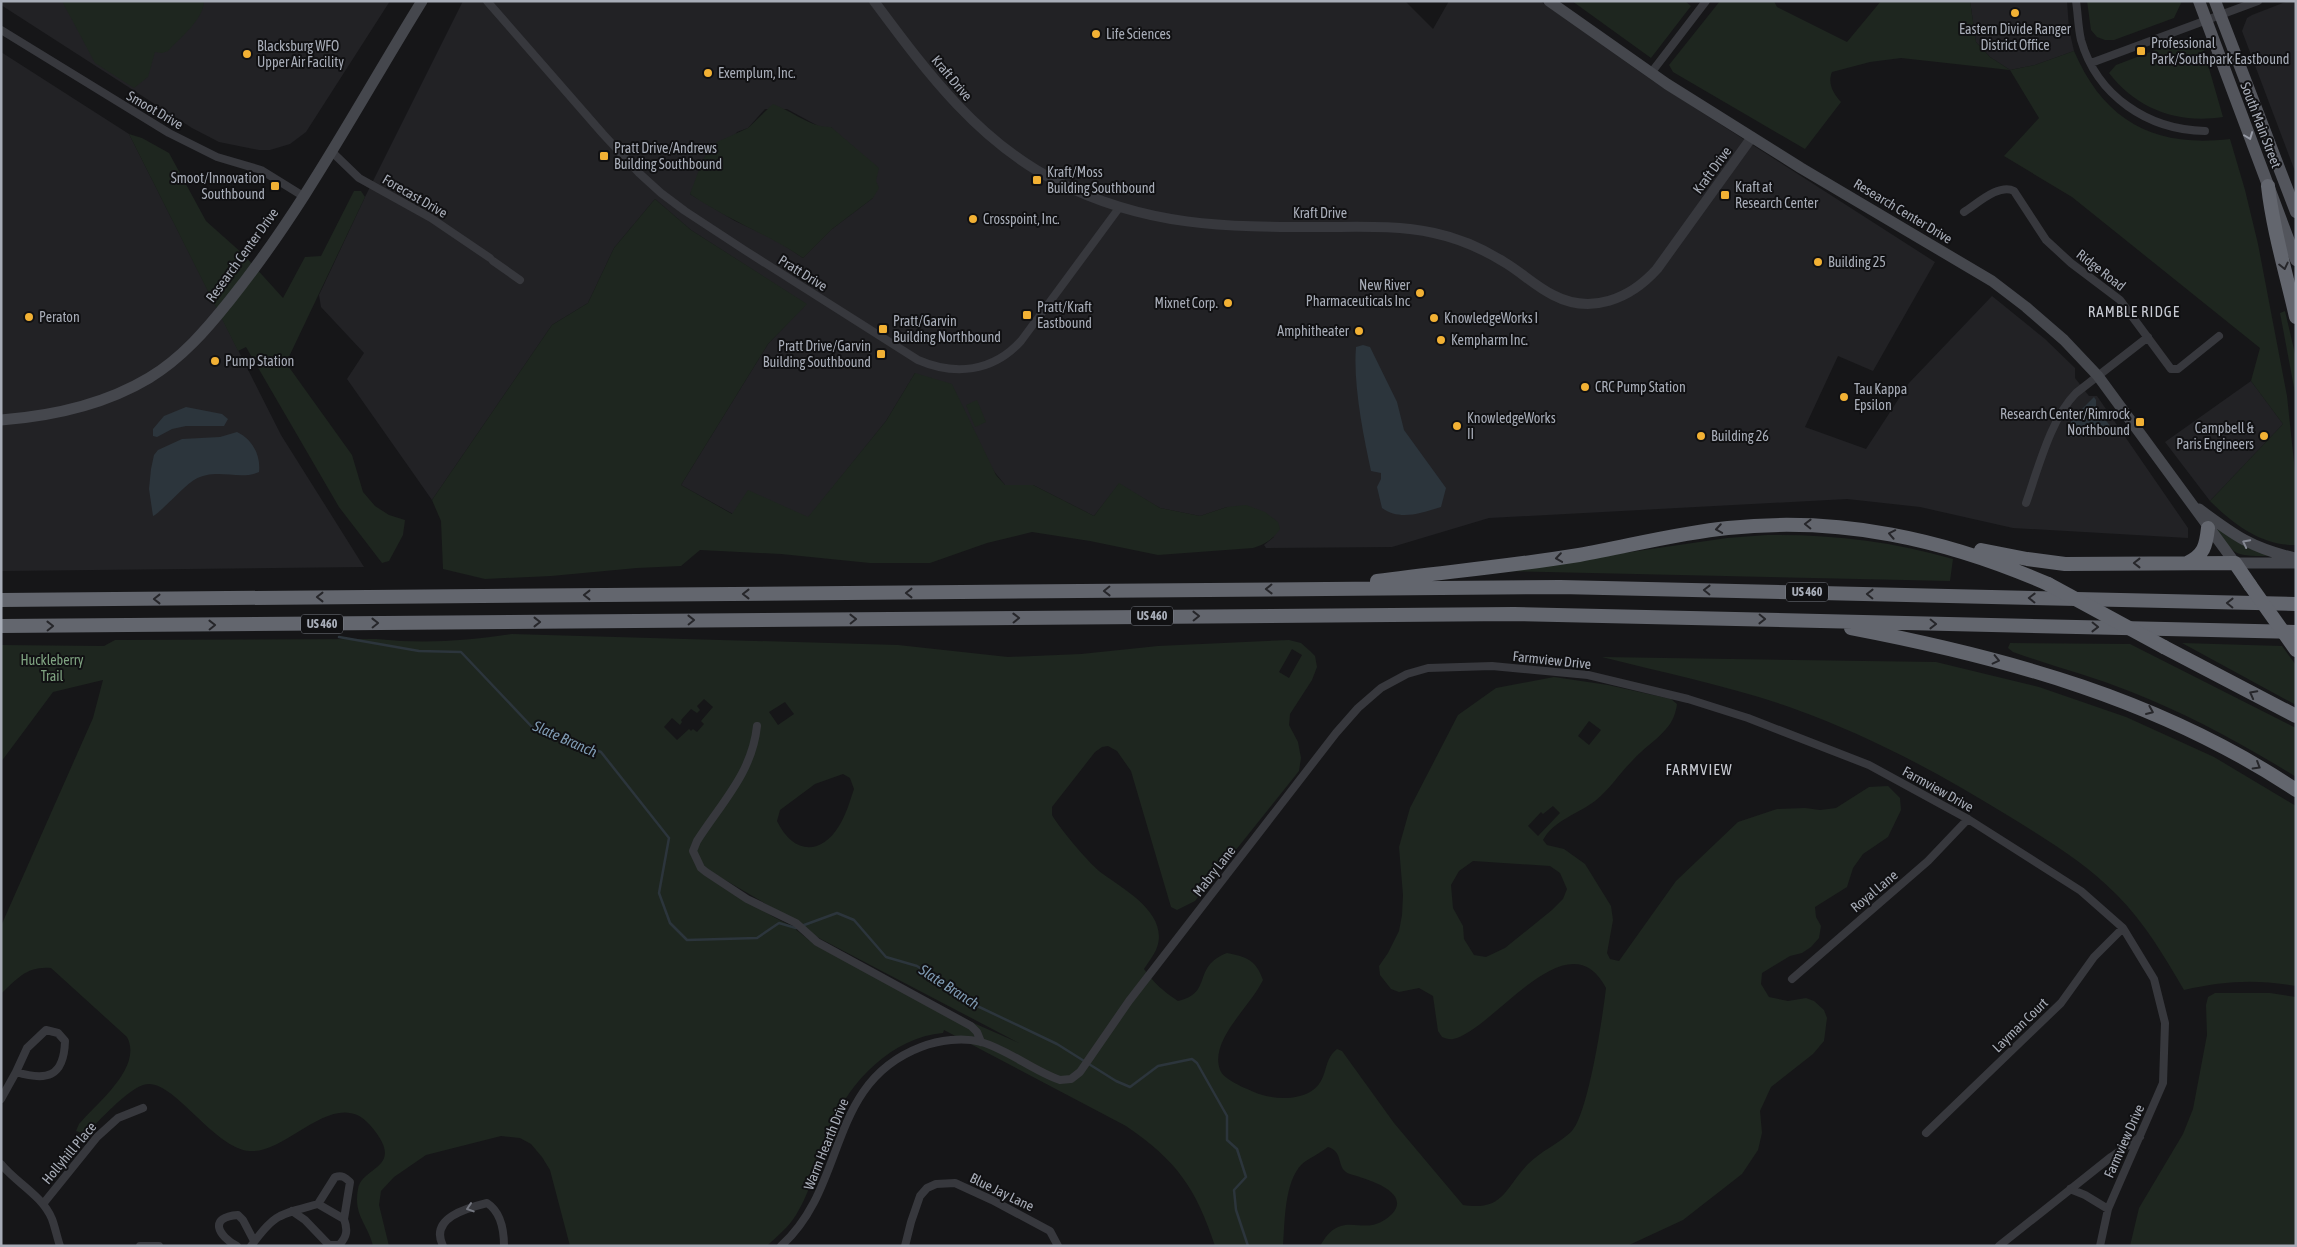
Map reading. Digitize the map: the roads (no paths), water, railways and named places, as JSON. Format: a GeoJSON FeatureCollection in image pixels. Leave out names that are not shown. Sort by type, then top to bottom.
{"type":"FeatureCollection","features":[{"type":"Feature","properties":{"kind":"highway"},"geometry":{"type":"LineString","coordinates":[[2268,186],[2272,219],[2296,317]]}},
{"type":"Feature","properties":{"kind":"highway"},"geometry":{"type":"LineString","coordinates":[[1318,589],[1578,555],[1695,533],[1749,526],[1812,524],[1850,527],[2052,563],[2235,563],[2296,650]]}},
{"type":"Feature","properties":{"kind":"highway"},"geometry":{"type":"LineString","coordinates":[[2186,564],[2197,558],[2205,547],[2208,528]]}},
{"type":"Feature","properties":{"kind":"highway"},"geometry":{"type":"LineString","coordinates":[[1933,543],[2000,564],[2048,584],[2296,716]]}},
{"type":"Feature","properties":{"kind":"highway","name":"US 460"},"geometry":{"type":"LineString","coordinates":[[1,600],[1595,588],[2296,604]]}},
{"type":"Feature","properties":{"kind":"highway","name":"US 460"},"geometry":{"type":"LineString","coordinates":[[1,626],[1414,614],[1832,621],[2296,632]]}},
{"type":"Feature","properties":{"kind":"highway"},"geometry":{"type":"LineString","coordinates":[[1832,621],[1846,627],[2018,665],[2098,691],[2189,729],[2250,761],[2296,790]]}},
{"type":"Feature","properties":{"kind":"main road","name":"Research Center Drive"},"geometry":{"type":"LineString","coordinates":[[1,420],[32,418],[73,409],[100,401],[132,388],[169,365],[197,339],[259,262],[303,196],[422,1]]}},
{"type":"Feature","properties":{"kind":"main road","name":"Research Center Drive"},"geometry":{"type":"LineString","coordinates":[[1549,1],[1651,73],[1752,138],[2000,287],[2052,330],[2098,376],[2235,563]]}},
{"type":"Feature","properties":{"kind":"main road","name":"South Main Street"},"geometry":{"type":"LineString","coordinates":[[2199,1],[2296,260]]}},
{"type":"Feature","properties":{"kind":"main road","name":"South Main Street"},"geometry":{"type":"LineString","coordinates":[[2215,1],[2296,212]]}},
{"type":"Feature","properties":{"kind":"main road","name":"Research Center Drive"},"geometry":{"type":"LineString","coordinates":[[2189,502],[2242,541],[2262,550],[2296,558]]}},
{"type":"Feature","properties":{"kind":"main road"},"geometry":{"type":"LineString","coordinates":[[2235,563],[2296,562]]}},
{"type":"Feature","properties":{"kind":"street","name":"Pratt Drive"},"geometry":{"type":"LineString","coordinates":[[487,1],[639,174],[661,193],[685,212],[746,252],[931,366],[952,370],[976,369],[996,361],[1009,352],[1021,341],[1119,208]]}},
{"type":"Feature","properties":{"kind":"street","name":"Kraft Drive"},"geometry":{"type":"LineString","coordinates":[[874,1],[939,86],[987,134],[1009,152],[1047,176],[1082,194],[1119,208],[1173,221],[1216,226],[1378,227],[1435,233],[1484,251],[1558,298],[1575,303],[1600,303],[1623,297],[1648,279],[1752,138]]}},
{"type":"Feature","properties":{"kind":"street"},"geometry":{"type":"LineString","coordinates":[[1651,73],[1706,1]]}},
{"type":"Feature","properties":{"kind":"street"},"geometry":{"type":"LineString","coordinates":[[2076,1],[2081,40],[2100,79],[2113,94],[2137,113],[2173,127],[2205,131]]}},
{"type":"Feature","properties":{"kind":"street"},"geometry":{"type":"LineString","coordinates":[[2091,63],[2258,1]]}},
{"type":"Feature","properties":{"kind":"street","name":"Smoot Drive"},"geometry":{"type":"LineString","coordinates":[[1,30],[169,133],[204,151],[260,170],[303,196]]}},
{"type":"Feature","properties":{"kind":"street","name":"Forecast Drive"},"geometry":{"type":"LineString","coordinates":[[331,151],[359,178],[431,218],[520,280]]}},
{"type":"Feature","properties":{"kind":"street","name":"Ridge Road"},"geometry":{"type":"LineString","coordinates":[[1964,212],[2001,189],[2009,188],[2014,191],[2048,242],[2076,267],[2114,294],[2169,367],[2174,370],[2219,336]]}},
{"type":"Feature","properties":{"kind":"street"},"geometry":{"type":"LineString","coordinates":[[2026,503],[2062,410],[2076,393],[2148,337]]}},
{"type":"Feature","properties":{"kind":"street","name":"Farmview Drive"},"geometry":{"type":"LineString","coordinates":[[1388,683],[1407,674],[1428,668],[1492,666],[1597,677],[1688,699],[1762,723],[1869,765],[1968,819],[2081,891],[2123,928],[2154,979],[2165,1023],[2163,1083],[2108,1209],[2100,1246]]}},
{"type":"Feature","properties":{"kind":"street","name":"Mabry Lane"},"geometry":{"type":"LineString","coordinates":[[1067,1080],[1077,1076],[1084,1067],[1129,1001],[1336,733],[1372,694],[1388,683]]}},
{"type":"Feature","properties":{"kind":"street"},"geometry":{"type":"LineString","coordinates":[[757,726],[755,746],[743,775],[697,840],[693,851],[701,868],[748,899],[796,923],[817,942],[971,1026],[978,1032],[981,1042]]}},
{"type":"Feature","properties":{"kind":"street","name":"Royal Lane"},"geometry":{"type":"LineString","coordinates":[[1792,980],[1928,861],[1968,819]]}},
{"type":"Feature","properties":{"kind":"street","name":"Layman Court"},"geometry":{"type":"LineString","coordinates":[[1926,1133],[2062,1003],[2094,957],[2123,928]]}},
{"type":"Feature","properties":{"kind":"street"},"geometry":{"type":"LineString","coordinates":[[1,1099],[16,1072],[20,1058],[27,1048],[46,1030],[58,1033],[65,1041],[65,1052],[56,1071],[47,1077],[35,1078],[16,1072]]}},
{"type":"Feature","properties":{"kind":"street","name":"Warm Hearth Drive"},"geometry":{"type":"LineString","coordinates":[[782,1246],[804,1221],[819,1196],[846,1120],[858,1097],[872,1080],[893,1061],[910,1051],[929,1044],[949,1040],[981,1042],[1054,1078],[1067,1080]]}},
{"type":"Feature","properties":{"kind":"street","name":"Hollyhill Place"},"geometry":{"type":"LineString","coordinates":[[43,1204],[96,1137],[118,1118],[143,1108]]}},
{"type":"Feature","properties":{"kind":"street"},"geometry":{"type":"LineString","coordinates":[[1999,1246],[2070,1189],[2140,1137]]}},
{"type":"Feature","properties":{"kind":"street"},"geometry":{"type":"LineString","coordinates":[[1,1164],[12,1178],[43,1204],[52,1218],[60,1246]]}},
{"type":"Feature","properties":{"kind":"street"},"geometry":{"type":"LineString","coordinates":[[253,1243],[266,1225],[278,1216],[292,1211],[318,1204],[335,1176],[341,1175],[350,1182],[344,1219],[347,1228],[345,1240],[339,1245],[329,1245],[305,1220],[292,1211]]}},
{"type":"Feature","properties":{"kind":"street","name":"Blue Jay Lane"},"geometry":{"type":"LineString","coordinates":[[904,1246],[910,1222],[920,1196],[927,1188],[936,1184],[955,1183],[992,1200],[1050,1231],[1058,1246]]}},
{"type":"Feature","properties":{"kind":"street"},"geometry":{"type":"LineString","coordinates":[[2070,1189],[2085,1195],[2108,1209]]}},
{"type":"Feature","properties":{"kind":"street"},"geometry":{"type":"LineString","coordinates":[[443,1246],[439,1234],[443,1223],[450,1216],[467,1208],[487,1203],[493,1207],[500,1220],[504,1246]]}},
{"type":"Feature","properties":{"kind":"street"},"geometry":{"type":"LineString","coordinates":[[318,1204],[344,1219]]}},
{"type":"Feature","properties":{"kind":"street"},"geometry":{"type":"LineString","coordinates":[[237,1246],[220,1233],[218,1226],[220,1221],[230,1216],[238,1215],[243,1220],[253,1243]]}},
{"type":"Feature","properties":{"kind":"street"},"geometry":{"type":"LineString","coordinates":[[140,1246],[159,1246]]}},
{"type":"Feature","properties":{"kind":"waterway","name":"Slate Branch"},"geometry":{"type":"LineString","coordinates":[[339,637],[419,651],[461,652],[532,727],[601,752],[669,838],[659,893],[670,923],[687,940],[757,938],[779,923],[796,928],[837,913],[854,920],[886,957],[917,966],[973,1004],[1057,1044],[1116,1081],[1130,1087],[1158,1066],[1192,1059],[1197,1063],[1227,1116],[1227,1140],[1237,1149],[1246,1177],[1234,1190],[1236,1210],[1248,1246]]}},
{"type":"Feature","properties":{"kind":"place","name":"Eastern Divide Ranger District Office"},"geometry":{"type":"Point","coordinates":[2015,13]}},
{"type":"Feature","properties":{"kind":"place","name":"Life Sciences"},"geometry":{"type":"Point","coordinates":[1096,34]}},
{"type":"Feature","properties":{"kind":"place","name":"Professional Park/Southpark Eastbound"},"geometry":{"type":"Point","coordinates":[2141,51]}},
{"type":"Feature","properties":{"kind":"place","name":"Blacksburg WFO Upper Air Facility"},"geometry":{"type":"Point","coordinates":[247,54]}},
{"type":"Feature","properties":{"kind":"place","name":"Exemplum, Inc."},"geometry":{"type":"Point","coordinates":[708,73]}},
{"type":"Feature","properties":{"kind":"place","name":"Pratt Drive/Andrews Building Southbound"},"geometry":{"type":"Point","coordinates":[604,156]}},
{"type":"Feature","properties":{"kind":"place","name":"Kraft/Moss Building Southbound"},"geometry":{"type":"Point","coordinates":[1037,180]}},
{"type":"Feature","properties":{"kind":"place","name":"Smoot/Innovation Southbound"},"geometry":{"type":"Point","coordinates":[275,186]}},
{"type":"Feature","properties":{"kind":"place","name":"Kraft at Research Center"},"geometry":{"type":"Point","coordinates":[1725,195]}},
{"type":"Feature","properties":{"kind":"place","name":"Crosspoint, Inc."},"geometry":{"type":"Point","coordinates":[973,219]}},
{"type":"Feature","properties":{"kind":"place","name":"Building 25"},"geometry":{"type":"Point","coordinates":[1818,262]}},
{"type":"Feature","properties":{"kind":"place","name":"New River Pharmaceuticals Inc"},"geometry":{"type":"Point","coordinates":[1420,293]}},
{"type":"Feature","properties":{"kind":"place","name":"Mixnet Corp."},"geometry":{"type":"Point","coordinates":[1228,303]}},
{"type":"Feature","properties":{"kind":"place","name":"Pratt/Kraft Eastbound"},"geometry":{"type":"Point","coordinates":[1027,315]}},
{"type":"Feature","properties":{"kind":"place","name":"Peraton"},"geometry":{"type":"Point","coordinates":[29,317]}},
{"type":"Feature","properties":{"kind":"place","name":"KnowledgeWorks I"},"geometry":{"type":"Point","coordinates":[1434,318]}},
{"type":"Feature","properties":{"kind":"place","name":"Pratt/Garvin Building Northbound"},"geometry":{"type":"Point","coordinates":[883,329]}},
{"type":"Feature","properties":{"kind":"place","name":"Amphitheater"},"geometry":{"type":"Point","coordinates":[1359,331]}},
{"type":"Feature","properties":{"kind":"place","name":"Kempharm Inc."},"geometry":{"type":"Point","coordinates":[1441,340]}},
{"type":"Feature","properties":{"kind":"place","name":"Pratt Drive/Garvin Building Southbound"},"geometry":{"type":"Point","coordinates":[881,354]}},
{"type":"Feature","properties":{"kind":"place","name":"Pump Station"},"geometry":{"type":"Point","coordinates":[215,361]}},
{"type":"Feature","properties":{"kind":"place","name":"CRC Pump Station"},"geometry":{"type":"Point","coordinates":[1585,387]}},
{"type":"Feature","properties":{"kind":"place","name":"Tau Kappa Epsilon"},"geometry":{"type":"Point","coordinates":[1844,397]}},
{"type":"Feature","properties":{"kind":"place","name":"Research Center/Rimrock Northbound"},"geometry":{"type":"Point","coordinates":[2140,422]}},
{"type":"Feature","properties":{"kind":"place","name":"KnowledgeWorks II"},"geometry":{"type":"Point","coordinates":[1457,426]}},
{"type":"Feature","properties":{"kind":"place","name":"Building 26"},"geometry":{"type":"Point","coordinates":[1701,436]}},
{"type":"Feature","properties":{"kind":"place","name":"Campbell & Paris Engineers"},"geometry":{"type":"Point","coordinates":[2264,436]}},
{"type":"Feature","properties":{"kind":"district","name":"RAMBLE RIDGE"},"geometry":{"type":"Point","coordinates":[2134,312]}},
{"type":"Feature","properties":{"kind":"district","name":"FARMVIEW"},"geometry":{"type":"Point","coordinates":[1699,770]}},
{"type":"Feature","properties":{"kind":"park label","name":"Huckleberry Trail"},"geometry":{"type":"Point","coordinates":[52,668]}}]}
